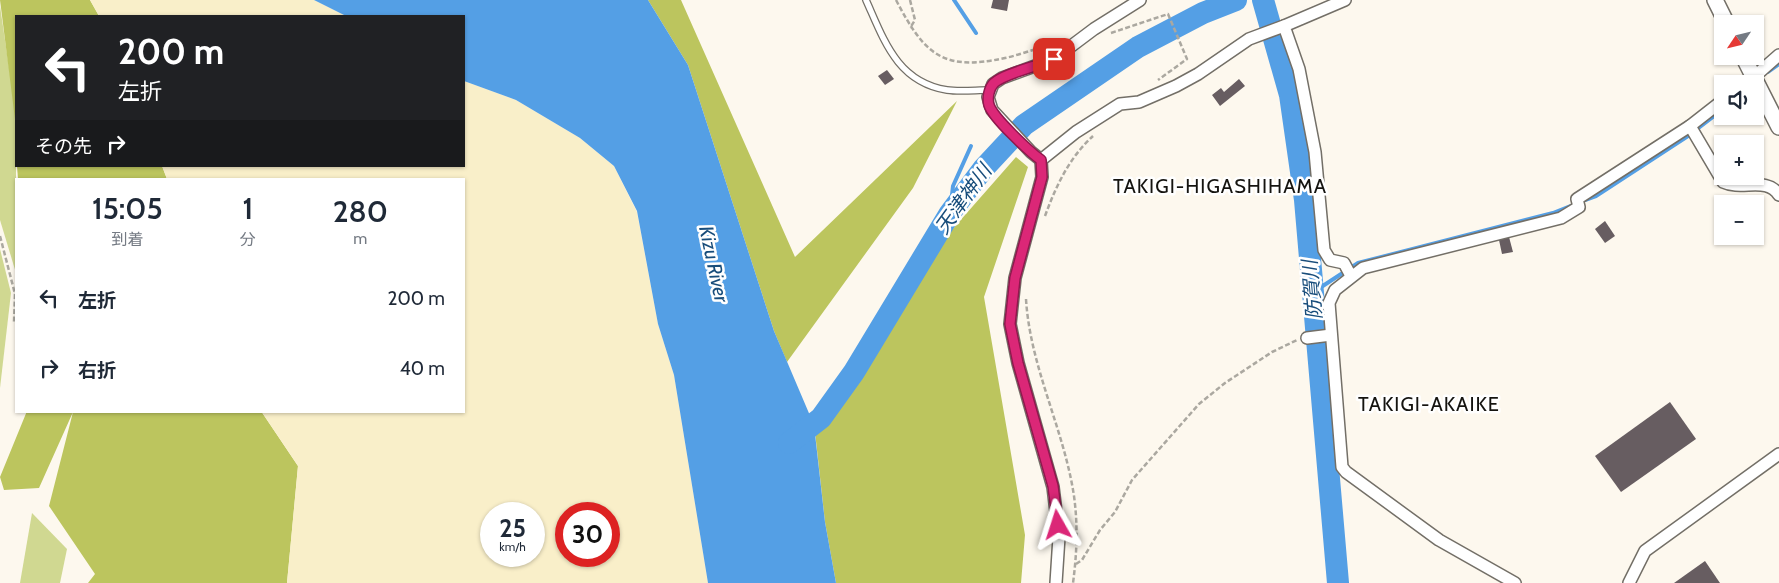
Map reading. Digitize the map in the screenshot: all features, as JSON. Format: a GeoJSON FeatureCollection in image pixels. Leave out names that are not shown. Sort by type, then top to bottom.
{"type":"FeatureCollection","features":[{"type":"Feature","properties":{"kind":"street"},"geometry":{"type":"LineString","coordinates":[[1056,583],[1059,537],[1053,486],[1018,363],[1010,324],[1012,292],[1042,177],[1041,160],[1009,130],[989,104],[989,90],[993,84],[1002,78],[1054,59],[1140,0]]}},
{"type":"Feature","properties":{"kind":"street"},"geometry":{"type":"LineString","coordinates":[[1041,160],[1076,132],[1120,104],[1139,102],[1176,86],[1198,74],[1249,39],[1345,0]]}},
{"type":"Feature","properties":{"kind":"street"},"geometry":{"type":"LineString","coordinates":[[1715,0],[1722,15]]}},
{"type":"Feature","properties":{"kind":"street"},"geometry":{"type":"LineString","coordinates":[[1284,26],[1299,69],[1315,152],[1324,250],[1330,260],[1344,262],[1351,276]]}},
{"type":"Feature","properties":{"kind":"street"},"geometry":{"type":"LineString","coordinates":[[1757,75],[1779,55]]}},
{"type":"Feature","properties":{"kind":"street"},"geometry":{"type":"LineString","coordinates":[[1764,103],[1779,127]]}},
{"type":"Feature","properties":{"kind":"street"},"geometry":{"type":"LineString","coordinates":[[1515,583],[1439,540],[1346,472],[1342,467],[1328,336],[1329,303],[1335,290],[1363,268],[1562,218],[1579,208],[1577,199],[1692,130],[1714,109]]}},
{"type":"Feature","properties":{"kind":"street"},"geometry":{"type":"LineString","coordinates":[[1692,130],[1723,182],[1731,186],[1767,184],[1774,188],[1779,196]]}},
{"type":"Feature","properties":{"kind":"street"},"geometry":{"type":"LineString","coordinates":[[1307,338],[1328,336]]}},
{"type":"Feature","properties":{"kind":"street"},"geometry":{"type":"LineString","coordinates":[[1629,583],[1645,551],[1779,454]]}},
{"type":"Feature","properties":{"kind":"lane"},"geometry":{"type":"LineString","coordinates":[[866,0],[890,53],[908,74],[947,90],[989,90]]}},
{"type":"Feature","properties":{"kind":"path"},"geometry":{"type":"LineString","coordinates":[[896,0],[910,28],[930,50],[942,58],[963,62],[1005,58],[1047,46],[1076,44]]}},
{"type":"Feature","properties":{"kind":"path"},"geometry":{"type":"LineString","coordinates":[[910,0],[915,20],[910,28]]}},
{"type":"Feature","properties":{"kind":"path"},"geometry":{"type":"LineString","coordinates":[[1104,35],[1167,14],[1187,55],[1186,61],[1157,80]]}},
{"type":"Feature","properties":{"kind":"path"},"geometry":{"type":"LineString","coordinates":[[1044,218],[1063,174],[1080,148],[1100,130]]}},
{"type":"Feature","properties":{"kind":"path"},"geometry":{"type":"LineString","coordinates":[[0,236],[15,294],[15,322]]}},
{"type":"Feature","properties":{"kind":"path"},"geometry":{"type":"LineString","coordinates":[[1027,290],[1027,323],[1074,494],[1078,532],[1074,583]]}},
{"type":"Feature","properties":{"kind":"path"},"geometry":{"type":"LineString","coordinates":[[1076,564],[1082,560],[1100,530],[1116,512],[1132,480],[1199,404],[1225,383],[1272,352],[1302,338],[1307,338]]}},
{"type":"Feature","properties":{"kind":"green space"},"geometry":{"type":"Polygon","coordinates":[[[0,0],[90,0],[98,15],[15,15],[15,119],[0,0]]]}},
{"type":"Feature","properties":{"kind":"green space"},"geometry":{"type":"Polygon","coordinates":[[[648,0],[681,0],[795,257],[957,101],[913,188],[787,362],[774,331],[688,65],[648,0]]]}},
{"type":"Feature","properties":{"kind":"green space"},"geometry":{"type":"Polygon","coordinates":[[[0,6],[15,108],[15,270],[0,220],[0,6]]]}},
{"type":"Feature","properties":{"kind":"green space"},"geometry":{"type":"Polygon","coordinates":[[[1016,157],[1028,167],[984,297],[1025,535],[1021,583],[836,583],[825,522],[814,423],[854,372],[951,231],[1016,157]]]}},
{"type":"Feature","properties":{"kind":"green space"},"geometry":{"type":"Polygon","coordinates":[[[17,167],[162,167],[167,178],[18,178],[17,167]]]}},
{"type":"Feature","properties":{"kind":"green space"},"geometry":{"type":"Polygon","coordinates":[[[0,249],[11,293],[0,388],[0,249]]]}},
{"type":"Feature","properties":{"kind":"green space"},"geometry":{"type":"Polygon","coordinates":[[[26,413],[73,413],[39,488],[4,490],[0,477],[26,413]]]}},
{"type":"Feature","properties":{"kind":"green space"},"geometry":{"type":"Polygon","coordinates":[[[73,413],[262,413],[298,466],[287,583],[88,583],[95,574],[49,506],[73,413]]]}},
{"type":"Feature","properties":{"kind":"green space"},"geometry":{"type":"Polygon","coordinates":[[[32,513],[67,549],[60,583],[20,583],[32,513]]]}},
{"type":"Feature","properties":{"kind":"sand"},"geometry":{"type":"Polygon","coordinates":[[[90,0],[314,0],[344,15],[98,15],[90,0]]]}},
{"type":"Feature","properties":{"kind":"sand"},"geometry":{"type":"Polygon","coordinates":[[[465,81],[516,100],[580,138],[614,166],[637,212],[658,324],[674,375],[708,583],[287,583],[298,466],[262,413],[465,413],[465,178],[167,178],[162,167],[465,167],[465,81]]]}},
{"type":"Feature","properties":{"kind":"water","name":"Kizu River"},"geometry":{"type":"Polygon","coordinates":[[[314,0],[648,0],[688,65],[774,331],[814,425],[825,522],[836,583],[708,583],[674,375],[658,324],[637,211],[614,166],[580,138],[516,100],[465,81],[465,15],[344,15],[314,0]]]}},
{"type":"Feature","properties":{"kind":"building"},"geometry":{"type":"Polygon","coordinates":[[[993,0],[1009,0],[1007,11],[991,8],[993,0]]]}},
{"type":"Feature","properties":{"kind":"building"},"geometry":{"type":"Polygon","coordinates":[[[887,70],[894,79],[885,85],[878,76],[887,70]]]}},
{"type":"Feature","properties":{"kind":"building"},"geometry":{"type":"Polygon","coordinates":[[[1239,79],[1245,86],[1220,106],[1212,95],[1221,88],[1224,92],[1239,79]]]}},
{"type":"Feature","properties":{"kind":"building"},"geometry":{"type":"Polygon","coordinates":[[[1605,221],[1615,236],[1605,243],[1595,229],[1605,221]]]}},
{"type":"Feature","properties":{"kind":"building"},"geometry":{"type":"Polygon","coordinates":[[[1509,237],[1513,252],[1502,254],[1499,240],[1509,237]]]}},
{"type":"Feature","properties":{"kind":"building"},"geometry":{"type":"Polygon","coordinates":[[[1670,402],[1696,439],[1621,492],[1595,456],[1670,402]]]}},
{"type":"Feature","properties":{"kind":"building"},"geometry":{"type":"Polygon","coordinates":[[[1705,561],[1720,583],[1674,583],[1705,561]]]}},
{"type":"Feature","properties":{"kind":"waterway"},"geometry":{"type":"LineString","coordinates":[[954,0],[976,33]]}},
{"type":"Feature","properties":{"kind":"waterway","name":"天津神川"},"geometry":{"type":"LineString","coordinates":[[789,443],[821,418],[854,372],[950,213],[983,169],[1024,125],[1138,47],[1203,13],[1236,0]]}},
{"type":"Feature","properties":{"kind":"waterway","name":"防賀川"},"geometry":{"type":"LineString","coordinates":[[1263,0],[1290,95],[1305,200],[1338,583]]}},
{"type":"Feature","properties":{"kind":"waterway"},"geometry":{"type":"LineString","coordinates":[[1768,72],[1779,64]]}},
{"type":"Feature","properties":{"kind":"waterway"},"geometry":{"type":"LineString","coordinates":[[1585,200],[1596,196],[1688,136],[1714,116]]}},
{"type":"Feature","properties":{"kind":"waterway"},"geometry":{"type":"LineString","coordinates":[[950,213],[953,186],[971,146]]}},
{"type":"Feature","properties":{"kind":"waterway"},"geometry":{"type":"LineString","coordinates":[[1312,293],[1358,263],[1553,213],[1573,205]]}},
{"type":"Feature","properties":{"kind":"district","name":"TAKIGI-HIGASHIHAMA"},"geometry":{"type":"Point","coordinates":[1220,186]}},
{"type":"Feature","properties":{"kind":"district","name":"TAKIGI-AKAIKE"},"geometry":{"type":"Point","coordinates":[1429,404]}},
{"type":"Feature","properties":{"kind":"route"},"geometry":{"type":"LineString","coordinates":[[1054,59],[1002,78],[993,84],[989,90],[988,97],[989,104],[997,116],[1041,160],[1042,177],[1027,240],[1015,278],[1010,309],[1010,324],[1018,363],[1053,486],[1058,525]]}}]}
